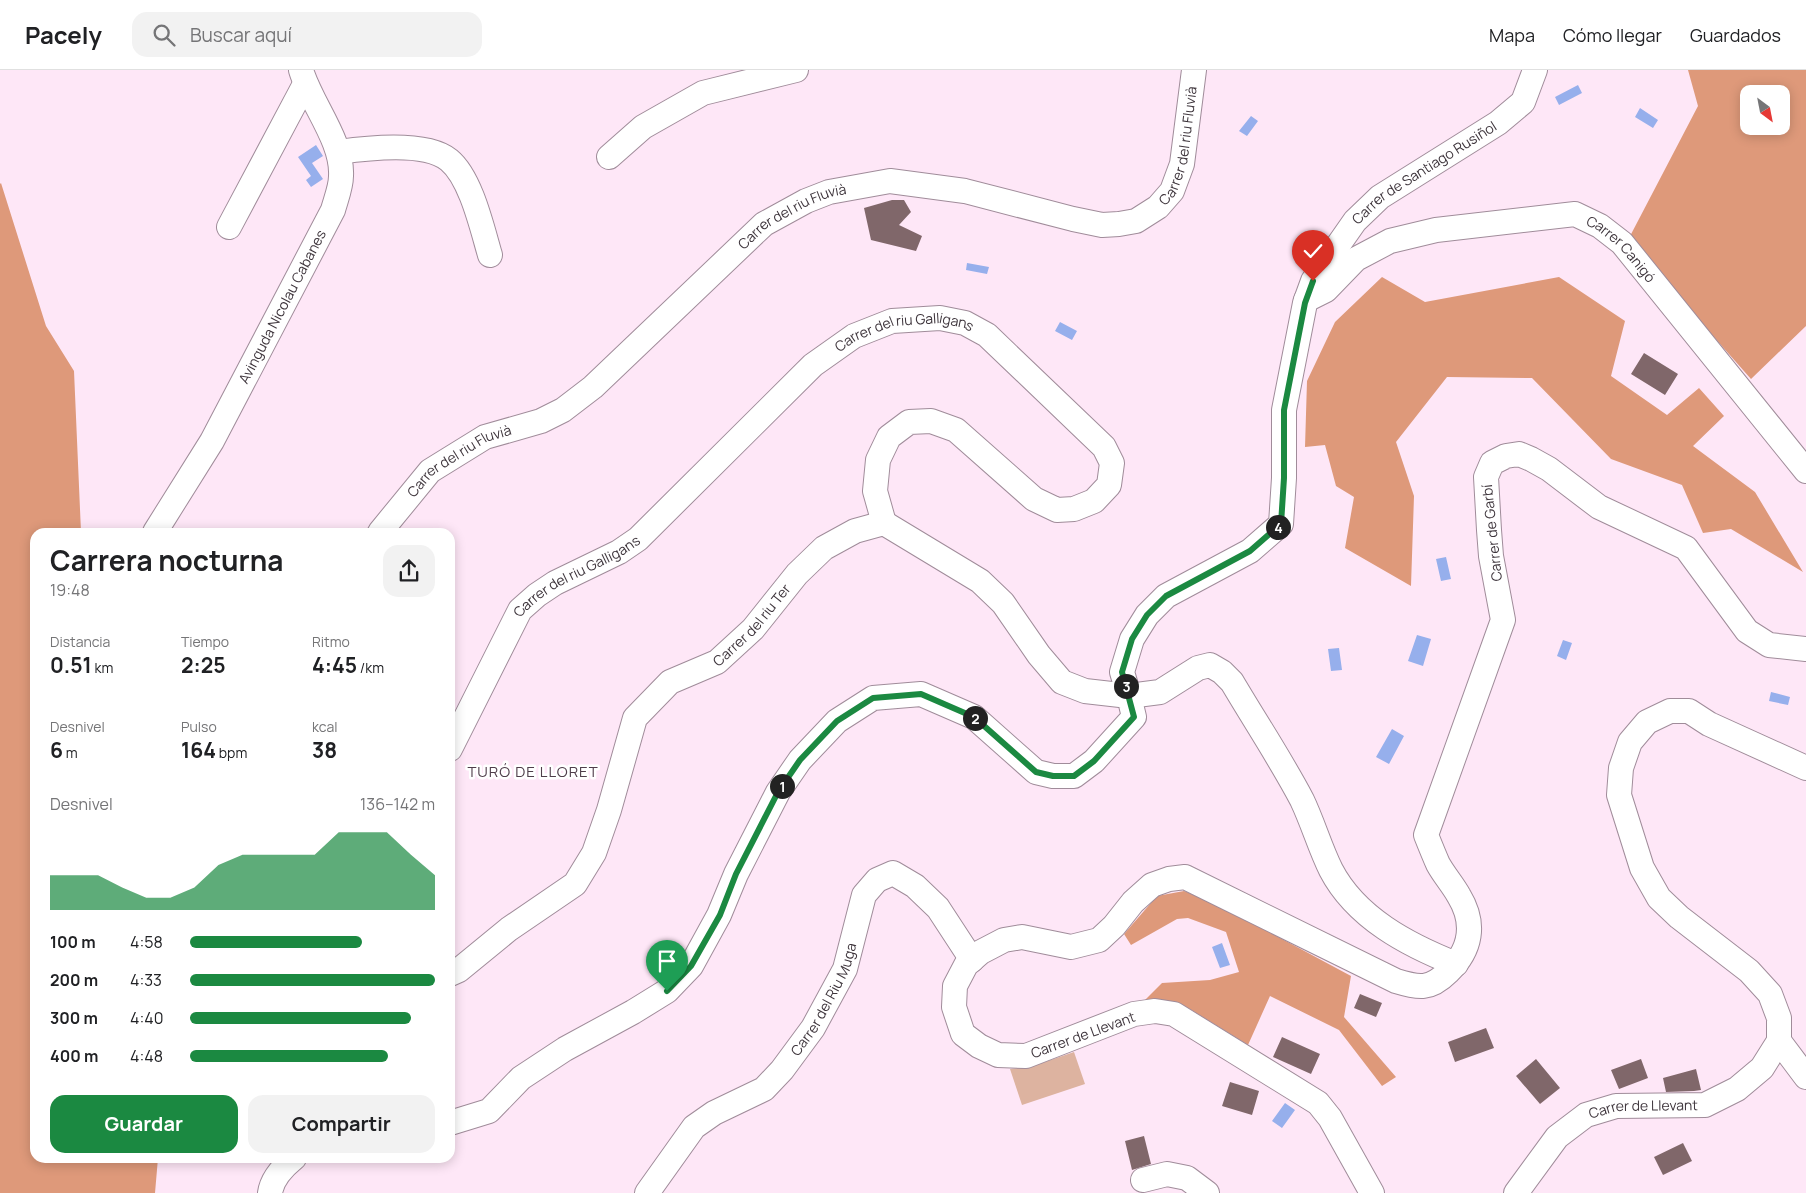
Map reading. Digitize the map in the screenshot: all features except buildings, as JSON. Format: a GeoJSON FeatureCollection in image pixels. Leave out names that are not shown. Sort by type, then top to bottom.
{"type":"FeatureCollection","features":[{"type":"Feature","properties":{"kind":"street"},"geometry":{"type":"LineString","coordinates":[[609,157],[643,127],[703,93],[796,70]]}},
{"type":"Feature","properties":{"kind":"street","name":"Carrer del riu Fluvià"},"geometry":{"type":"LineString","coordinates":[[383,528],[430,472],[486,437],[541,421],[563,410],[593,387],[764,224],[806,201],[829,192],[890,181],[965,191],[1073,219],[1102,224],[1136,221],[1158,207],[1172,191],[1182,164],[1194,70]]}},
{"type":"Feature","properties":{"kind":"street","name":"Carrer de Santiago Rusiñol"},"geometry":{"type":"LineString","coordinates":[[455,1121],[489,1111],[529,1073],[565,1049],[667,991],[691,966],[720,915],[736,874],[778,792],[800,760],[837,721],[873,698],[921,694],[974,717],[1036,772],[1053,776],[1074,776],[1094,761],[1134,717],[1122,672],[1132,639],[1147,615],[1166,596],[1250,551],[1281,524],[1284,478],[1284,410],[1306,300],[1313,281],[1355,221],[1380,197],[1498,123],[1523,102],[1535,70]]}},
{"type":"Feature","properties":{"kind":"street"},"geometry":{"type":"LineString","coordinates":[[229,227],[303,77]]}},
{"type":"Feature","properties":{"kind":"street","name":"Avinguda Nicolau Cabanes"},"geometry":{"type":"LineString","coordinates":[[158,528],[212,442],[333,210],[341,176],[339,152],[303,77]]}},
{"type":"Feature","properties":{"kind":"street"},"geometry":{"type":"LineString","coordinates":[[339,152],[369,148],[425,149],[448,159],[461,175],[474,203],[490,255]]}},
{"type":"Feature","properties":{"kind":"street","name":"Carrer Canigó"},"geometry":{"type":"LineString","coordinates":[[1306,300],[1326,290],[1356,259],[1390,241],[1436,230],[1575,214],[1600,226],[1622,243],[1806,471]]}},
{"type":"Feature","properties":{"kind":"street","name":"Carrer del riu Galligans"},"geometry":{"type":"LineString","coordinates":[[455,739],[520,610],[536,595],[555,583],[619,552],[638,539],[813,365],[854,336],[892,321],[940,318],[965,323],[987,335],[1104,447],[1112,463],[1110,485],[1094,501],[1074,509],[1057,510],[1034,499],[956,430],[931,421],[909,422],[889,437],[878,460],[875,491],[884,523]]}},
{"type":"Feature","properties":{"kind":"street","name":"Carrer de Garbí"},"geometry":{"type":"LineString","coordinates":[[1456,964],[1468,942],[1470,922],[1460,898],[1438,864],[1426,835],[1503,620],[1491,556],[1489,530],[1486,477],[1492,463],[1506,456],[1519,454],[1531,459],[1549,469],[1600,507],[1686,548],[1747,631],[1769,645],[1806,649]]}},
{"type":"Feature","properties":{"kind":"street"},"geometry":{"type":"LineString","coordinates":[[884,523],[980,581],[1003,603],[1039,655],[1062,682],[1085,691],[1129,696],[1160,692],[1198,668],[1210,665],[1222,672],[1232,682],[1301,798],[1331,870],[1346,895],[1368,917],[1427,953],[1456,964]]}},
{"type":"Feature","properties":{"kind":"street","name":"Carrer del riu Ter"},"geometry":{"type":"LineString","coordinates":[[455,972],[574,884],[594,853],[609,810],[635,718],[670,682],[716,662],[731,649],[753,629],[797,574],[824,548],[855,531],[884,523]]}},
{"type":"Feature","properties":{"kind":"street"},"geometry":{"type":"LineString","coordinates":[[1806,768],[1709,724],[1689,711],[1670,711],[1647,722],[1630,742],[1621,768],[1619,795],[1642,868],[1659,898],[1679,917],[1749,971],[1770,994],[1779,1018],[1779,1041],[1806,1077]]}},
{"type":"Feature","properties":{"kind":"street","name":"Carrer del Riu Muga"},"geometry":{"type":"LineString","coordinates":[[647,1193],[694,1128],[714,1113],[764,1089],[787,1063],[812,1028],[845,969],[864,895],[877,880],[893,874],[915,886],[938,908],[972,960]]}},
{"type":"Feature","properties":{"kind":"street","name":"Carrer de Llevant"},"geometry":{"type":"LineString","coordinates":[[1372,1193],[1330,1118],[1318,1103],[1174,1014],[1155,1011],[1134,1014],[1026,1056],[998,1055],[979,1046],[963,1034],[954,1007],[955,986],[966,965],[981,952],[1004,940],[1022,937],[1071,947],[1099,940],[1114,926],[1133,902],[1152,885],[1169,879],[1186,877],[1396,981],[1416,987],[1438,982],[1456,964]]}},
{"type":"Feature","properties":{"kind":"street","name":"Carrer de Llevant"},"geometry":{"type":"LineString","coordinates":[[1516,1193],[1557,1137],[1586,1116],[1616,1106],[1705,1105],[1738,1089],[1762,1068],[1779,1041]]}},
{"type":"Feature","properties":{"kind":"street"},"geometry":{"type":"LineString","coordinates":[[270,1193],[271,1185],[282,1168],[288,1163]]}},
{"type":"Feature","properties":{"kind":"street"},"geometry":{"type":"LineString","coordinates":[[1143,1180],[1168,1174],[1187,1178],[1207,1193]]}},
{"type":"Feature","properties":{"kind":"shaded area"},"geometry":{"type":"Polygon","coordinates":[[[1688,70],[1806,70],[1806,326],[1751,379],[1628,240],[1698,106],[1688,70]]]}},
{"type":"Feature","properties":{"kind":"shaded area"},"geometry":{"type":"Polygon","coordinates":[[[0,184],[46,326],[74,371],[81,528],[30,528],[30,1163],[158,1163],[155,1193],[0,1193],[0,184]]]}},
{"type":"Feature","properties":{"kind":"shaded area"},"geometry":{"type":"Polygon","coordinates":[[[1382,277],[1425,302],[1559,277],[1625,321],[1611,376],[1667,415],[1699,388],[1724,416],[1693,446],[1755,492],[1803,572],[1731,529],[1703,533],[1682,485],[1611,459],[1532,378],[1447,377],[1396,442],[1414,496],[1411,586],[1345,548],[1354,497],[1336,486],[1325,445],[1305,447],[1307,381],[1335,322],[1382,277]]]}},
{"type":"Feature","properties":{"kind":"shaded area"},"geometry":{"type":"Polygon","coordinates":[[[1184,891],[1215,903],[1351,976],[1344,1017],[1396,1077],[1382,1086],[1339,1030],[1270,996],[1248,1045],[1188,1008],[1141,1004],[1162,983],[1210,980],[1239,972],[1226,932],[1188,918],[1177,919],[1131,945],[1124,934],[1157,896],[1184,891]]]}},
{"type":"Feature","properties":{"kind":"shaded area"},"geometry":{"type":"Polygon","coordinates":[[[1074,1052],[1085,1084],[1022,1105],[1010,1069],[1033,1066],[1074,1052]]]}},
{"type":"Feature","properties":{"kind":"water"},"geometry":{"type":"Polygon","coordinates":[[[1578,85],[1582,93],[1559,105],[1555,97],[1578,85]]]}},
{"type":"Feature","properties":{"kind":"water"},"geometry":{"type":"Polygon","coordinates":[[[1640,108],[1658,120],[1653,128],[1635,117],[1640,108]]]}},
{"type":"Feature","properties":{"kind":"water"},"geometry":{"type":"Polygon","coordinates":[[[1251,116],[1258,121],[1247,136],[1239,131],[1251,116]]]}},
{"type":"Feature","properties":{"kind":"water"},"geometry":{"type":"Polygon","coordinates":[[[316,145],[323,156],[312,163],[323,179],[311,187],[306,180],[311,176],[298,157],[316,145]]]}},
{"type":"Feature","properties":{"kind":"water"},"geometry":{"type":"Polygon","coordinates":[[[967,263],[989,267],[987,274],[966,270],[967,263]]]}},
{"type":"Feature","properties":{"kind":"water"},"geometry":{"type":"Polygon","coordinates":[[[1060,322],[1077,331],[1072,340],[1055,331],[1060,322]]]}},
{"type":"Feature","properties":{"kind":"water"},"geometry":{"type":"Polygon","coordinates":[[[1446,557],[1451,579],[1441,581],[1436,559],[1446,557]]]}},
{"type":"Feature","properties":{"kind":"water"},"geometry":{"type":"Polygon","coordinates":[[[1417,635],[1431,639],[1423,666],[1408,661],[1417,635]]]}},
{"type":"Feature","properties":{"kind":"water"},"geometry":{"type":"Polygon","coordinates":[[[1563,640],[1572,643],[1566,660],[1557,656],[1563,640]]]}},
{"type":"Feature","properties":{"kind":"water"},"geometry":{"type":"Polygon","coordinates":[[[1339,648],[1342,670],[1331,671],[1328,649],[1339,648]]]}},
{"type":"Feature","properties":{"kind":"water"},"geometry":{"type":"Polygon","coordinates":[[[1771,692],[1790,697],[1788,705],[1769,701],[1771,692]]]}},
{"type":"Feature","properties":{"kind":"water"},"geometry":{"type":"Polygon","coordinates":[[[1392,729],[1404,736],[1389,764],[1376,757],[1392,729]]]}},
{"type":"Feature","properties":{"kind":"water"},"geometry":{"type":"Polygon","coordinates":[[[1222,943],[1230,965],[1220,968],[1212,947],[1222,943]]]}},
{"type":"Feature","properties":{"kind":"water"},"geometry":{"type":"Polygon","coordinates":[[[1285,1103],[1295,1110],[1282,1128],[1272,1121],[1285,1103]]]}},
{"type":"Feature","properties":{"kind":"district","name":"TURÓ DE LLORET"},"geometry":{"type":"Point","coordinates":[533,772]}},
{"type":"Feature","properties":{"kind":"route"},"geometry":{"type":"LineString","coordinates":[[667,991],[691,966],[720,915],[736,874],[778,792],[800,760],[837,721],[873,698],[921,694],[974,717],[1036,772],[1053,776],[1074,776],[1094,761],[1134,717],[1122,672],[1132,639],[1147,615],[1166,596],[1250,551],[1281,524],[1284,478],[1284,410],[1305,303],[1313,281]]}}]}
